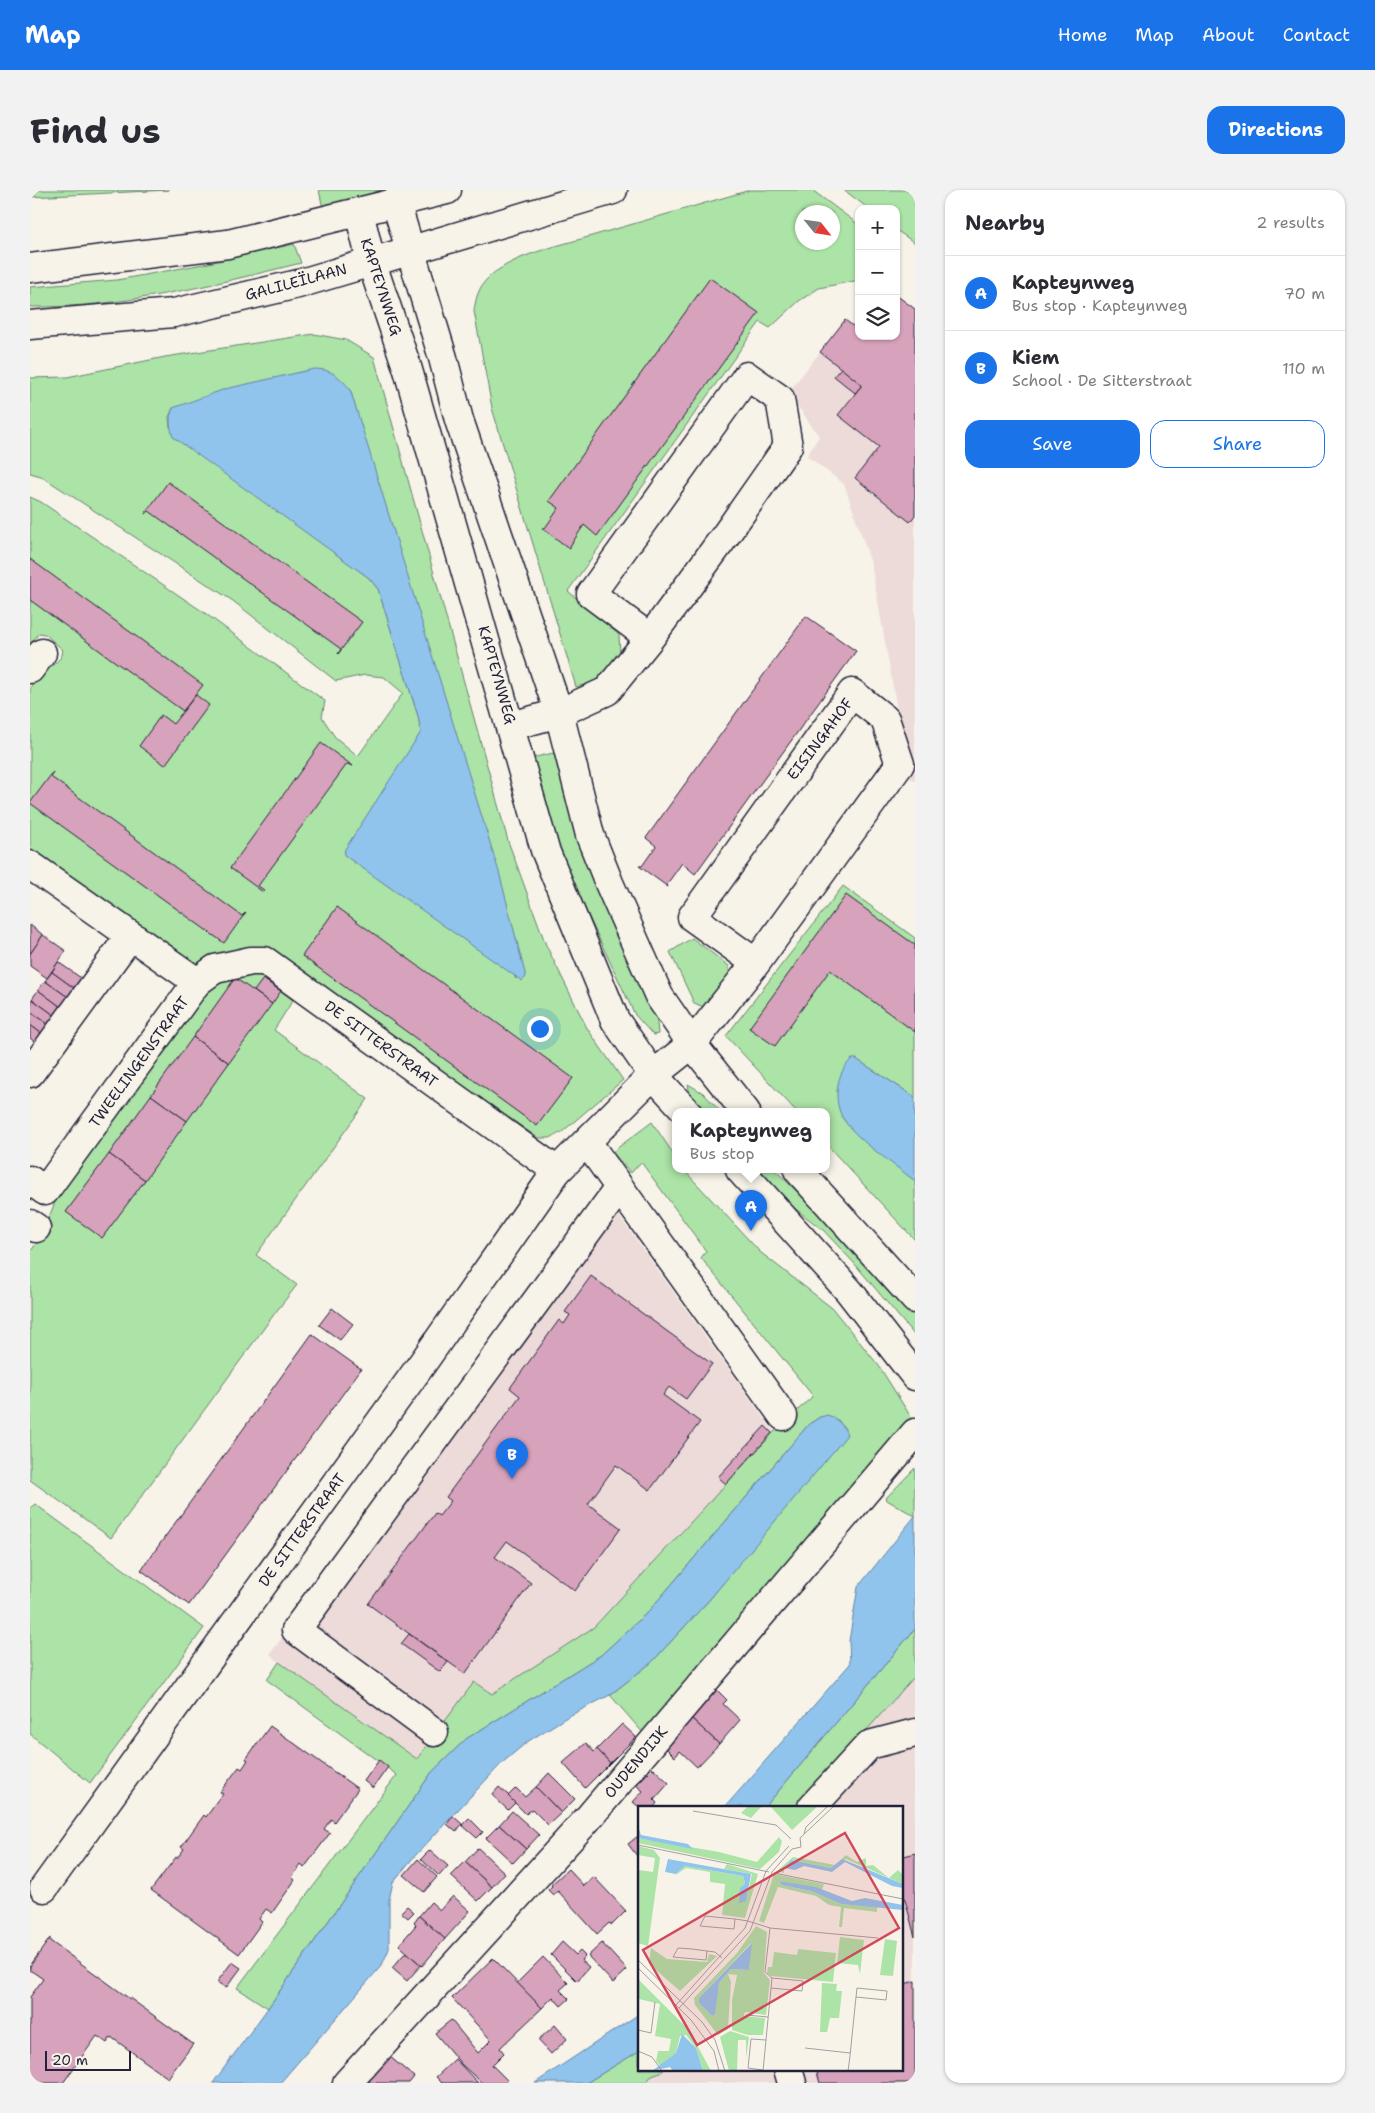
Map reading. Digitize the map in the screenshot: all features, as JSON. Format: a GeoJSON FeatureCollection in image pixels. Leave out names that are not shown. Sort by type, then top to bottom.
{"type":"FeatureCollection","features":[{"type":"Feature","properties":{"kind":"street"},"geometry":{"type":"LineString","coordinates":[[30,268],[228,244],[447,190]]}},
{"type":"Feature","properties":{"kind":"street","name":"GALILEÏLAAN"},"geometry":{"type":"LineString","coordinates":[[30,325],[174,313],[298,284],[613,190]]}},
{"type":"Feature","properties":{"kind":"street"},"geometry":{"type":"LineString","coordinates":[[396,203],[443,358],[459,420],[559,713],[590,835],[608,883],[659,996],[692,1044],[743,1108]]}},
{"type":"Feature","properties":{"kind":"street","name":"KAPTEYNWEG"},"geometry":{"type":"LineString","coordinates":[[359,212],[371,261],[408,370],[545,850],[615,1020],[653,1075],[684,1108]]}},
{"type":"Feature","properties":{"kind":"street"},"geometry":{"type":"LineString","coordinates":[[511,726],[559,713],[607,691],[650,638],[788,446],[780,399],[747,376],[591,594],[650,638]]}},
{"type":"Feature","properties":{"kind":"street","name":"EISINGAHOF"},"geometry":{"type":"LineString","coordinates":[[692,1044],[756,963],[900,764],[885,719],[852,693],[692,917],[756,963]]}},
{"type":"Feature","properties":{"kind":"street","name":"TWEELINGENSTRAAT"},"geometry":{"type":"LineString","coordinates":[[30,865],[197,982],[45,1192],[30,1180]]}},
{"type":"Feature","properties":{"kind":"street"},"geometry":{"type":"LineString","coordinates":[[30,1073],[130,936]]}},
{"type":"Feature","properties":{"kind":"street","name":"DE SITTERSTRAAT"},"geometry":{"type":"LineString","coordinates":[[197,982],[215,969],[265,960],[557,1170]]}},
{"type":"Feature","properties":{"kind":"street","name":"DE SITTERSTRAAT"},"geometry":{"type":"LineString","coordinates":[[44,1888],[424,1361],[557,1170],[653,1075],[692,1044]]}},
{"type":"Feature","properties":{"kind":"street"},"geometry":{"type":"LineString","coordinates":[[587,1142],[783,1416]]}},
{"type":"Feature","properties":{"kind":"street"},"geometry":{"type":"LineString","coordinates":[[743,1173],[849,1291],[915,1376]]}},
{"type":"Feature","properties":{"kind":"street"},"geometry":{"type":"LineString","coordinates":[[801,1173],[915,1299]]}},
{"type":"Feature","properties":{"kind":"street"},"geometry":{"type":"LineString","coordinates":[[434,1732],[296,1630],[619,1188]]}},
{"type":"Feature","properties":{"kind":"street","name":"OUDENDIJK"},"geometry":{"type":"LineString","coordinates":[[348,2083],[585,1822],[915,1433]]}},
{"type":"Feature","properties":{"kind":"street"},"geometry":{"type":"LineString","coordinates":[[813,1806],[868,1745],[915,1733]]}},
{"type":"Feature","properties":{"kind":"street"},"geometry":{"type":"LineString","coordinates":[[788,2070],[792,2083]]}},
{"type":"Feature","properties":{"kind":"shaded area"},"geometry":{"type":"Polygon","coordinates":[[[900,298],[915,309],[915,781],[909,777],[871,563],[844,484],[807,456],[819,436],[788,393],[845,320],[855,328],[855,340],[900,340],[900,298]]]}},
{"type":"Feature","properties":{"kind":"shaded area"},"geometry":{"type":"Polygon","coordinates":[[[604,1195],[774,1432],[594,1627],[492,1694],[474,1682],[417,1759],[270,1654],[604,1195]]]}},
{"type":"Feature","properties":{"kind":"shaded area"},"geometry":{"type":"Polygon","coordinates":[[[915,1676],[915,2083],[646,2083],[652,2075],[663,2070],[902,2070],[902,1806],[799,1806],[915,1676]]]}},
{"type":"Feature","properties":{"kind":"green space"},"geometry":{"type":"Polygon","coordinates":[[[30,190],[169,190],[30,197],[30,190]]]}},
{"type":"Feature","properties":{"kind":"green space"},"geometry":{"type":"Polygon","coordinates":[[[319,190],[382,190],[323,209],[319,190]]]}},
{"type":"Feature","properties":{"kind":"green space"},"geometry":{"type":"Polygon","coordinates":[[[750,190],[812,190],[832,205],[795,205],[795,250],[840,250],[840,211],[855,222],[855,281],[819,288],[799,301],[770,328],[760,322],[568,591],[619,635],[620,652],[611,668],[593,683],[576,687],[492,408],[474,311],[480,289],[495,272],[518,259],[556,246],[750,190]]]}},
{"type":"Feature","properties":{"kind":"green space"},"geometry":{"type":"Polygon","coordinates":[[[844,190],[915,190],[915,243],[900,233],[900,205],[864,205],[844,190]]]}},
{"type":"Feature","properties":{"kind":"green space"},"geometry":{"type":"Polygon","coordinates":[[[294,244],[301,263],[166,294],[98,304],[30,307],[30,287],[117,280],[209,263],[294,244]]]}},
{"type":"Feature","properties":{"kind":"green space"},"geometry":{"type":"Polygon","coordinates":[[[314,334],[346,340],[374,357],[508,841],[546,945],[587,1028],[623,1080],[562,1132],[550,1138],[538,1138],[286,962],[262,948],[191,965],[30,847],[30,688],[43,671],[60,658],[63,650],[45,634],[39,633],[30,645],[30,497],[41,502],[202,611],[325,701],[322,717],[335,737],[358,756],[403,693],[384,677],[365,675],[336,681],[233,601],[41,476],[30,473],[30,378],[67,377],[165,357],[314,334]],[[350,389],[173,408],[169,417],[170,427],[369,578],[378,589],[418,716],[421,732],[414,744],[516,979],[350,389]]]}},
{"type":"Feature","properties":{"kind":"green space"},"geometry":{"type":"Polygon","coordinates":[[[558,752],[656,1011],[658,1034],[653,1035],[635,1015],[555,845],[531,758],[558,752]]]}},
{"type":"Feature","properties":{"kind":"green space"},"geometry":{"type":"Polygon","coordinates":[[[843,886],[915,938],[915,1097],[856,1059],[837,1091],[843,1119],[860,1136],[915,1181],[915,1240],[830,1148],[830,1108],[793,1108],[726,1036],[843,886]]]}},
{"type":"Feature","properties":{"kind":"green space"},"geometry":{"type":"Polygon","coordinates":[[[692,938],[729,966],[729,975],[706,1008],[694,1003],[670,952],[692,938]]]}},
{"type":"Feature","properties":{"kind":"green space"},"geometry":{"type":"Polygon","coordinates":[[[254,971],[293,1000],[274,1030],[368,1099],[256,1255],[297,1285],[111,1538],[30,1480],[30,1252],[40,1239],[58,1195],[208,986],[254,971]]]}},
{"type":"Feature","properties":{"kind":"green space"},"geometry":{"type":"Polygon","coordinates":[[[688,1084],[703,1093],[717,1108],[697,1108],[691,1099],[688,1084]]]}},
{"type":"Feature","properties":{"kind":"green space"},"geometry":{"type":"Polygon","coordinates":[[[652,1122],[672,1152],[672,1173],[687,1173],[760,1252],[832,1308],[879,1366],[914,1422],[644,1734],[610,1695],[652,1662],[710,1599],[845,1429],[838,1420],[820,1417],[809,1424],[648,1612],[601,1655],[466,1739],[432,1772],[268,2008],[237,1988],[397,1775],[267,1680],[279,1662],[417,1759],[474,1682],[492,1694],[594,1627],[774,1432],[813,1396],[701,1258],[706,1251],[641,1162],[631,1173],[612,1152],[652,1122]]]}},
{"type":"Feature","properties":{"kind":"green space"},"geometry":{"type":"Polygon","coordinates":[[[755,1173],[778,1173],[824,1218],[915,1301],[915,1336],[854,1263],[823,1230],[785,1201],[755,1173]]]}},
{"type":"Feature","properties":{"kind":"green space"},"geometry":{"type":"Polygon","coordinates":[[[915,1468],[915,1516],[885,1499],[915,1468]]]}},
{"type":"Feature","properties":{"kind":"green space"},"geometry":{"type":"Polygon","coordinates":[[[35,1504],[204,1628],[90,1783],[30,1734],[30,1508],[35,1504]]]}},
{"type":"Feature","properties":{"kind":"green space"},"geometry":{"type":"Polygon","coordinates":[[[915,1629],[915,1676],[799,1806],[766,1806],[915,1629]]]}},
{"type":"Feature","properties":{"kind":"green space"},"geometry":{"type":"Polygon","coordinates":[[[638,2052],[638,2070],[663,2070],[652,2075],[646,2083],[586,2083],[638,2052]]]}},
{"type":"Feature","properties":{"kind":"water"},"geometry":{"type":"Polygon","coordinates":[[[314,369],[325,370],[334,374],[350,389],[499,872],[526,977],[522,981],[344,855],[345,849],[421,732],[418,716],[378,589],[369,578],[173,437],[170,416],[173,408],[225,389],[314,369]]]}},
{"type":"Feature","properties":{"kind":"water"},"geometry":{"type":"Polygon","coordinates":[[[852,1059],[856,1059],[915,1097],[915,1181],[858,1136],[840,1113],[837,1096],[839,1079],[842,1071],[852,1059]]]}},
{"type":"Feature","properties":{"kind":"water"},"geometry":{"type":"Polygon","coordinates":[[[828,1415],[840,1423],[847,1435],[710,1599],[652,1662],[610,1695],[567,1717],[527,1742],[502,1763],[393,1882],[389,1900],[389,1949],[382,1965],[280,2083],[213,2083],[268,2008],[432,1772],[466,1739],[601,1655],[648,1612],[809,1424],[820,1417],[828,1415]]]}},
{"type":"Feature","properties":{"kind":"water"},"geometry":{"type":"Polygon","coordinates":[[[915,1516],[915,1629],[766,1806],[726,1806],[850,1664],[849,1641],[858,1587],[915,1516]]]}},
{"type":"Feature","properties":{"kind":"water"},"geometry":{"type":"Polygon","coordinates":[[[638,2015],[638,2052],[586,2083],[535,2083],[638,2015]]]}},
{"type":"Feature","properties":{"kind":"building"},"geometry":{"type":"Polygon","coordinates":[[[710,278],[759,313],[597,536],[584,525],[570,546],[570,549],[542,528],[545,528],[559,508],[549,501],[710,278]]]}},
{"type":"Feature","properties":{"kind":"building"},"geometry":{"type":"Polygon","coordinates":[[[900,298],[915,309],[915,515],[910,522],[855,478],[879,447],[838,415],[862,385],[820,352],[845,320],[855,328],[855,340],[900,340],[900,298]]]}},
{"type":"Feature","properties":{"kind":"building"},"geometry":{"type":"Polygon","coordinates":[[[841,368],[862,385],[855,393],[834,376],[841,368]]]}},
{"type":"Feature","properties":{"kind":"building"},"geometry":{"type":"Polygon","coordinates":[[[168,482],[362,622],[338,654],[341,649],[149,511],[145,514],[168,482]]]}},
{"type":"Feature","properties":{"kind":"building"},"geometry":{"type":"Polygon","coordinates":[[[30,559],[203,685],[183,711],[30,600],[30,559]]]}},
{"type":"Feature","properties":{"kind":"building"},"geometry":{"type":"Polygon","coordinates":[[[806,616],[856,651],[695,874],[682,863],[667,884],[668,887],[639,866],[642,866],[656,846],[646,838],[806,616]]]}},
{"type":"Feature","properties":{"kind":"building"},"geometry":{"type":"Polygon","coordinates":[[[196,695],[209,705],[165,765],[139,746],[161,715],[173,724],[196,695]]]}},
{"type":"Feature","properties":{"kind":"building"},"geometry":{"type":"Polygon","coordinates":[[[321,743],[353,766],[347,764],[258,886],[264,890],[263,892],[230,868],[321,743]]]}},
{"type":"Feature","properties":{"kind":"building"},"geometry":{"type":"Polygon","coordinates":[[[53,772],[51,777],[242,916],[246,912],[224,943],[30,803],[53,772]]]}},
{"type":"Feature","properties":{"kind":"building"},"geometry":{"type":"Polygon","coordinates":[[[846,895],[915,945],[915,1032],[830,970],[775,1046],[749,1028],[846,895]]]}},
{"type":"Feature","properties":{"kind":"building"},"geometry":{"type":"Polygon","coordinates":[[[337,907],[573,1078],[537,1126],[302,956],[337,907]]]}},
{"type":"Feature","properties":{"kind":"building"},"geometry":{"type":"Polygon","coordinates":[[[30,925],[43,935],[30,954],[30,925]]]}},
{"type":"Feature","properties":{"kind":"building"},"geometry":{"type":"Polygon","coordinates":[[[43,935],[66,951],[47,978],[30,966],[30,954],[43,935]]]}},
{"type":"Feature","properties":{"kind":"building"},"geometry":{"type":"Polygon","coordinates":[[[58,962],[81,978],[74,988],[52,972],[58,962]]]}},
{"type":"Feature","properties":{"kind":"building"},"geometry":{"type":"Polygon","coordinates":[[[52,972],[74,988],[68,997],[45,981],[52,972]]]}},
{"type":"Feature","properties":{"kind":"building"},"geometry":{"type":"Polygon","coordinates":[[[235,978],[272,1004],[229,1063],[193,1037],[235,978]]]}},
{"type":"Feature","properties":{"kind":"building"},"geometry":{"type":"Polygon","coordinates":[[[263,979],[281,991],[272,1004],[254,991],[263,979]]]}},
{"type":"Feature","properties":{"kind":"building"},"geometry":{"type":"Polygon","coordinates":[[[45,981],[68,997],[61,1007],[38,990],[45,981]]]}},
{"type":"Feature","properties":{"kind":"building"},"geometry":{"type":"Polygon","coordinates":[[[38,990],[61,1007],[54,1015],[32,999],[38,990]]]}},
{"type":"Feature","properties":{"kind":"building"},"geometry":{"type":"Polygon","coordinates":[[[32,999],[54,1015],[48,1024],[30,1011],[32,999]]]}},
{"type":"Feature","properties":{"kind":"building"},"geometry":{"type":"Polygon","coordinates":[[[30,1011],[48,1024],[41,1033],[30,1025],[30,1011]]]}},
{"type":"Feature","properties":{"kind":"building"},"geometry":{"type":"Polygon","coordinates":[[[30,1025],[41,1033],[35,1042],[30,1038],[30,1025]]]}},
{"type":"Feature","properties":{"kind":"building"},"geometry":{"type":"Polygon","coordinates":[[[193,1037],[229,1063],[187,1121],[151,1095],[193,1037]]]}},
{"type":"Feature","properties":{"kind":"building"},"geometry":{"type":"Polygon","coordinates":[[[151,1095],[187,1121],[145,1180],[109,1154],[151,1095]]]}},
{"type":"Feature","properties":{"kind":"building"},"geometry":{"type":"Polygon","coordinates":[[[109,1154],[145,1180],[102,1238],[66,1212],[109,1154]]]}},
{"type":"Feature","properties":{"kind":"building"},"geometry":{"type":"Polygon","coordinates":[[[591,1276],[712,1364],[686,1399],[669,1387],[663,1395],[700,1422],[650,1490],[616,1465],[588,1504],[621,1528],[575,1591],[507,1541],[495,1557],[531,1583],[465,1674],[368,1604],[435,1513],[439,1516],[451,1501],[446,1497],[520,1396],[510,1388],[559,1320],[564,1324],[570,1315],[565,1312],[591,1276]]]}},
{"type":"Feature","properties":{"kind":"building"},"geometry":{"type":"Polygon","coordinates":[[[332,1308],[353,1324],[340,1340],[319,1325],[332,1308]]]}},
{"type":"Feature","properties":{"kind":"building"},"geometry":{"type":"Polygon","coordinates":[[[312,1334],[361,1369],[189,1605],[141,1570],[312,1334]]]}},
{"type":"Feature","properties":{"kind":"building"},"geometry":{"type":"Polygon","coordinates":[[[765,1426],[772,1433],[726,1484],[718,1477],[765,1426]]]}},
{"type":"Feature","properties":{"kind":"building"},"geometry":{"type":"Polygon","coordinates":[[[409,1634],[448,1662],[440,1672],[401,1644],[409,1634]]]}},
{"type":"Feature","properties":{"kind":"building"},"geometry":{"type":"Polygon","coordinates":[[[717,1690],[727,1700],[723,1704],[740,1720],[719,1744],[691,1718],[717,1690]]]}},
{"type":"Feature","properties":{"kind":"building"},"geometry":{"type":"Polygon","coordinates":[[[691,1718],[719,1744],[697,1767],[680,1751],[675,1757],[666,1748],[691,1718]]]}},
{"type":"Feature","properties":{"kind":"building"},"geometry":{"type":"Polygon","coordinates":[[[622,1724],[636,1737],[610,1763],[597,1749],[622,1724]]]}},
{"type":"Feature","properties":{"kind":"building"},"geometry":{"type":"Polygon","coordinates":[[[270,1726],[358,1789],[334,1822],[331,1819],[324,1829],[330,1833],[304,1868],[301,1865],[292,1877],[295,1880],[272,1913],[266,1909],[259,1919],[262,1922],[239,1954],[151,1890],[184,1849],[181,1847],[204,1815],[206,1817],[223,1794],[220,1792],[239,1767],[242,1769],[248,1760],[246,1759],[270,1726]]]}},
{"type":"Feature","properties":{"kind":"building"},"geometry":{"type":"Polygon","coordinates":[[[586,1743],[594,1752],[597,1749],[610,1763],[585,1788],[563,1763],[586,1743]]]}},
{"type":"Feature","properties":{"kind":"building"},"geometry":{"type":"Polygon","coordinates":[[[379,1760],[388,1767],[373,1788],[364,1781],[379,1760]]]}},
{"type":"Feature","properties":{"kind":"building"},"geometry":{"type":"Polygon","coordinates":[[[653,1768],[669,1783],[654,1800],[657,1803],[655,1806],[638,1806],[633,1802],[643,1791],[636,1785],[653,1768]]]}},
{"type":"Feature","properties":{"kind":"building"},"geometry":{"type":"Polygon","coordinates":[[[549,1773],[575,1799],[561,1813],[536,1787],[549,1773]]]}},
{"type":"Feature","properties":{"kind":"building"},"geometry":{"type":"Polygon","coordinates":[[[499,1787],[516,1802],[508,1810],[492,1795],[499,1787]]]}},
{"type":"Feature","properties":{"kind":"building"},"geometry":{"type":"Polygon","coordinates":[[[536,1787],[561,1813],[548,1825],[532,1809],[526,1814],[508,1796],[516,1788],[525,1797],[536,1787]]]}},
{"type":"Feature","properties":{"kind":"building"},"geometry":{"type":"Polygon","coordinates":[[[512,1811],[539,1835],[526,1849],[499,1825],[512,1811]]]}},
{"type":"Feature","properties":{"kind":"building"},"geometry":{"type":"Polygon","coordinates":[[[453,1816],[462,1824],[456,1832],[447,1824],[453,1816]]]}},
{"type":"Feature","properties":{"kind":"building"},"geometry":{"type":"Polygon","coordinates":[[[469,1818],[483,1832],[477,1838],[462,1825],[469,1818]]]}},
{"type":"Feature","properties":{"kind":"building"},"geometry":{"type":"Polygon","coordinates":[[[499,1825],[526,1849],[513,1863],[486,1838],[499,1825]]]}},
{"type":"Feature","properties":{"kind":"building"},"geometry":{"type":"Polygon","coordinates":[[[638,1836],[638,1856],[637,1856],[628,1844],[638,1836]]]}},
{"type":"Feature","properties":{"kind":"building"},"geometry":{"type":"Polygon","coordinates":[[[478,1848],[505,1873],[492,1887],[465,1862],[478,1848]]]}},
{"type":"Feature","properties":{"kind":"building"},"geometry":{"type":"Polygon","coordinates":[[[430,1850],[448,1866],[439,1876],[421,1859],[430,1850]]]}},
{"type":"Feature","properties":{"kind":"building"},"geometry":{"type":"Polygon","coordinates":[[[915,1853],[915,1937],[902,1889],[902,1857],[915,1853]]]}},
{"type":"Feature","properties":{"kind":"building"},"geometry":{"type":"Polygon","coordinates":[[[418,1859],[437,1877],[424,1892],[404,1875],[418,1859]]]}},
{"type":"Feature","properties":{"kind":"building"},"geometry":{"type":"Polygon","coordinates":[[[465,1862],[492,1887],[478,1901],[451,1876],[465,1862]]]}},
{"type":"Feature","properties":{"kind":"building"},"geometry":{"type":"Polygon","coordinates":[[[568,1869],[584,1886],[594,1877],[626,1911],[612,1925],[609,1923],[597,1934],[558,1891],[553,1895],[548,1890],[568,1869]]]}},
{"type":"Feature","properties":{"kind":"building"},"geometry":{"type":"Polygon","coordinates":[[[453,1896],[470,1911],[445,1939],[419,1916],[431,1902],[440,1910],[453,1896]]]}},
{"type":"Feature","properties":{"kind":"building"},"geometry":{"type":"Polygon","coordinates":[[[407,1906],[414,1912],[408,1918],[401,1912],[407,1906]]]}},
{"type":"Feature","properties":{"kind":"building"},"geometry":{"type":"Polygon","coordinates":[[[419,1916],[445,1939],[422,1966],[399,1945],[416,1925],[414,1923],[419,1916]]]}},
{"type":"Feature","properties":{"kind":"building"},"geometry":{"type":"Polygon","coordinates":[[[50,1938],[50,1941],[130,1999],[132,1998],[193,2044],[168,2078],[111,2037],[107,2043],[97,2036],[63,2083],[30,2083],[30,1997],[43,1979],[30,1970],[30,1966],[50,1938]]]}},
{"type":"Feature","properties":{"kind":"building"},"geometry":{"type":"Polygon","coordinates":[[[562,1942],[576,1955],[580,1951],[585,1956],[581,1960],[589,1967],[577,1981],[551,1955],[562,1942]]]}},
{"type":"Feature","properties":{"kind":"building"},"geometry":{"type":"Polygon","coordinates":[[[602,1943],[627,1970],[613,1983],[588,1956],[602,1943]]]}},
{"type":"Feature","properties":{"kind":"building"},"geometry":{"type":"Polygon","coordinates":[[[406,1952],[421,1965],[407,1981],[392,1968],[406,1952]]]}},
{"type":"Feature","properties":{"kind":"building"},"geometry":{"type":"Polygon","coordinates":[[[543,1957],[568,1983],[560,1990],[569,1999],[561,2006],[553,1997],[542,2008],[517,1983],[543,1957]]]}},
{"type":"Feature","properties":{"kind":"building"},"geometry":{"type":"Polygon","coordinates":[[[493,1958],[542,2008],[500,2048],[504,2053],[492,2065],[508,2081],[506,2083],[482,2083],[462,2065],[435,2033],[451,2020],[478,2053],[491,2040],[452,1998],[493,1958]]]}},
{"type":"Feature","properties":{"kind":"building"},"geometry":{"type":"Polygon","coordinates":[[[232,1962],[241,1968],[226,1988],[217,1982],[232,1962]]]}},
{"type":"Feature","properties":{"kind":"building"},"geometry":{"type":"Polygon","coordinates":[[[915,1981],[915,2083],[820,2083],[816,2070],[902,2070],[902,1985],[915,1981]]]}},
{"type":"Feature","properties":{"kind":"building"},"geometry":{"type":"Polygon","coordinates":[[[555,2025],[567,2039],[551,2054],[538,2040],[555,2025]]]}},
{"type":"Feature","properties":{"kind":"building"},"geometry":{"type":"Polygon","coordinates":[[[389,2056],[414,2077],[409,2083],[371,2083],[368,2080],[389,2056]]]}},
{"type":"Feature","properties":{"kind":"building"},"geometry":{"type":"Polygon","coordinates":[[[455,2059],[478,2083],[442,2083],[436,2077],[455,2059]]]}},
{"type":"Feature","properties":{"kind":"place","name":"Kapteynweg"},"geometry":{"type":"Point","coordinates":[751,1231]}},
{"type":"Feature","properties":{"kind":"place","name":"Kiem"},"geometry":{"type":"Point","coordinates":[512,1479]}}]}
